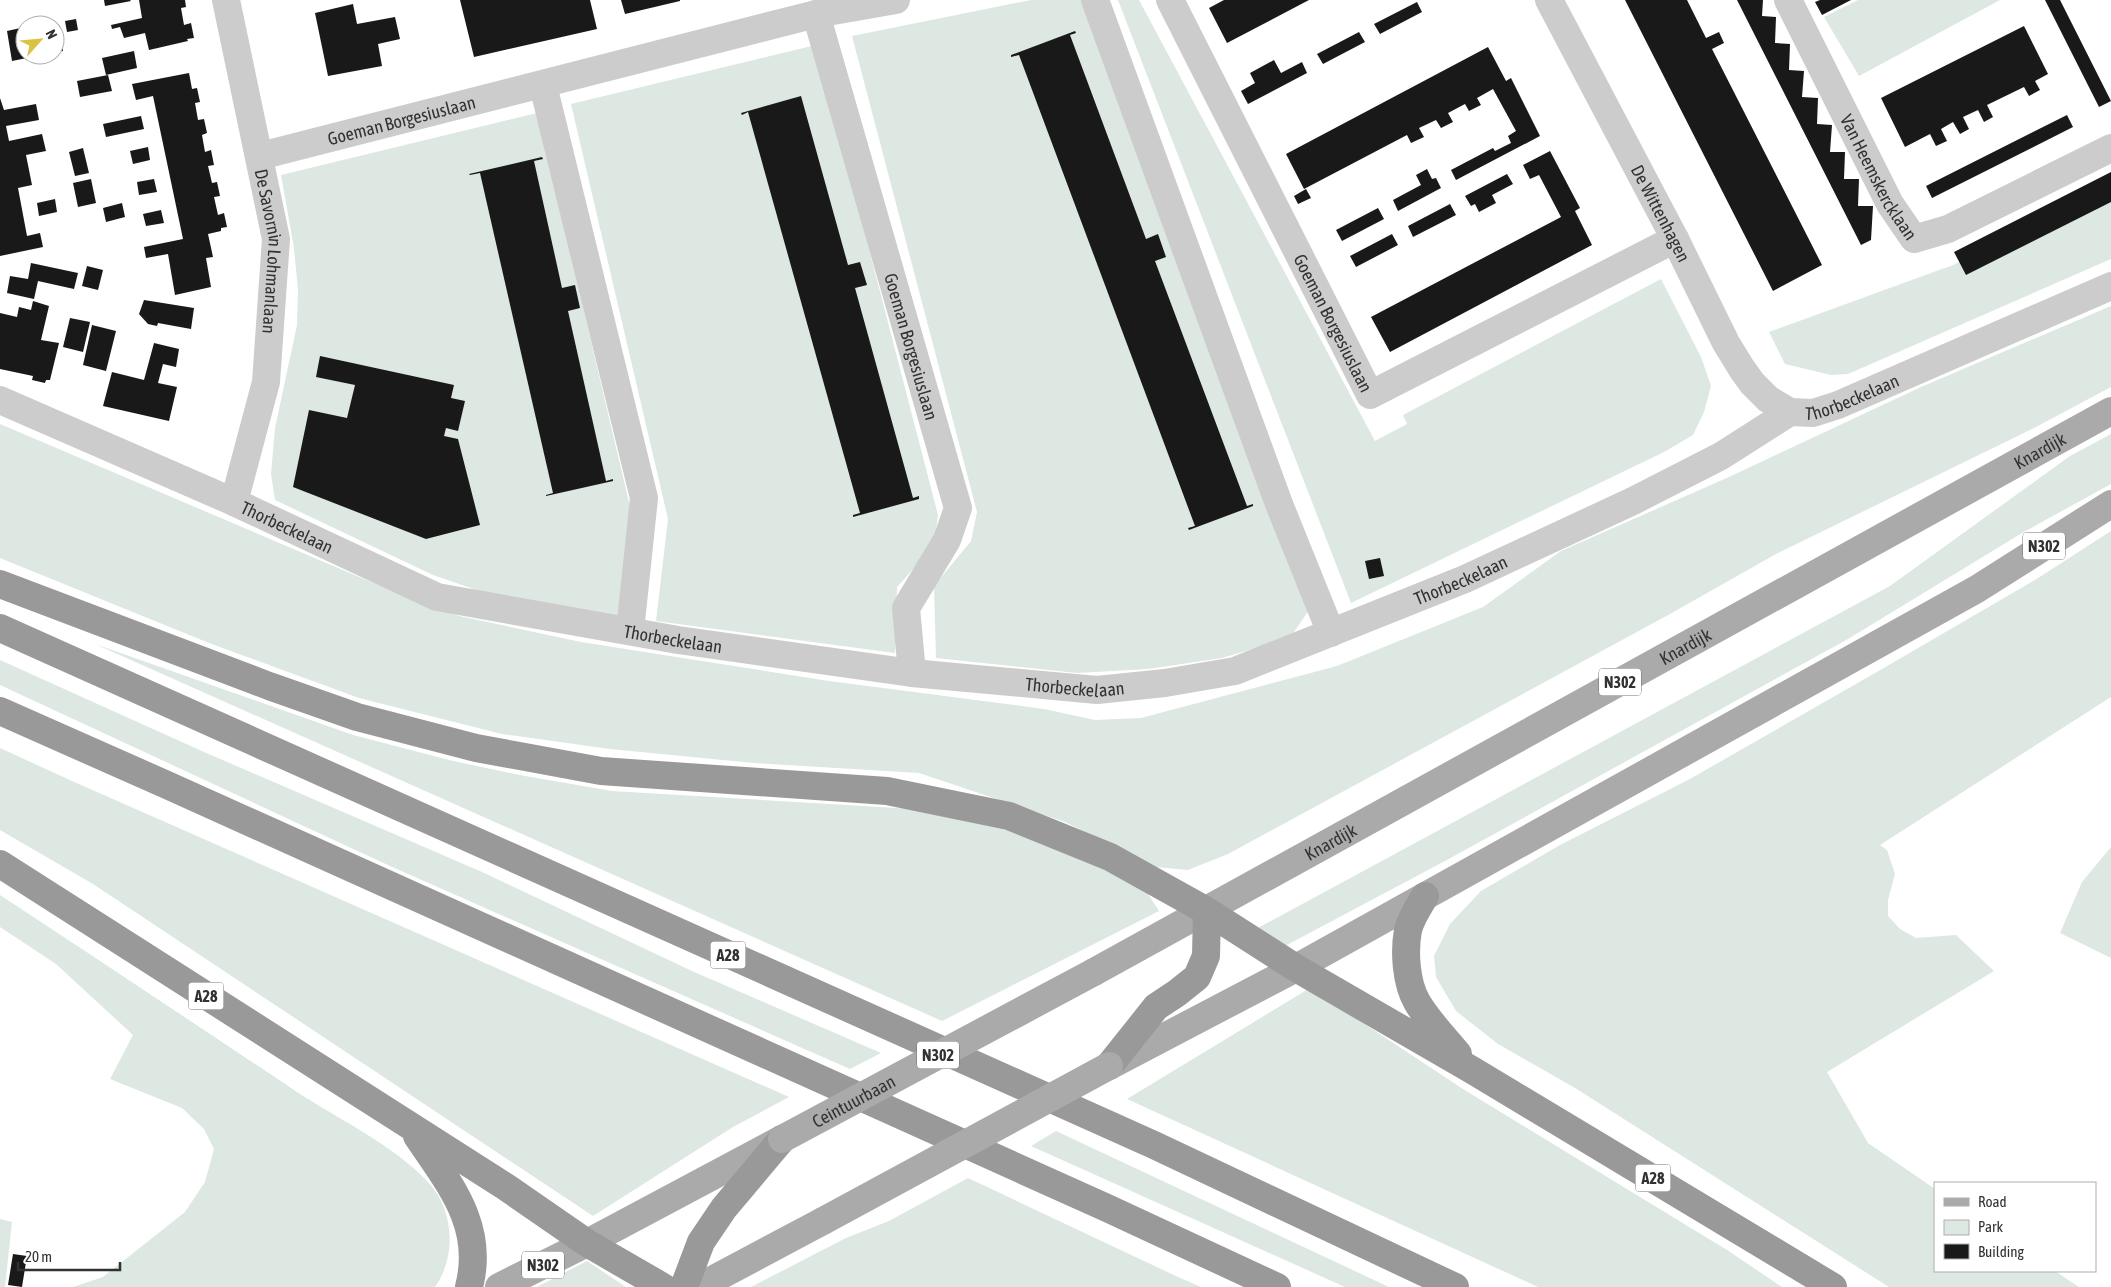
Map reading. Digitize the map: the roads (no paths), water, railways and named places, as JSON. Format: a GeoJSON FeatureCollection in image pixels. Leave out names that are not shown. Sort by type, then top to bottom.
{"type":"FeatureCollection","features":[{"type":"Feature","properties":{"kind":"highway"},"geometry":{"type":"LineString","coordinates":[[0,584],[269,686],[358,717],[476,748],[600,771],[887,791],[1009,816],[1110,857],[1207,911],[1296,968]]}},
{"type":"Feature","properties":{"kind":"highway","name":"A28"},"geometry":{"type":"LineString","coordinates":[[0,628],[1154,1145],[1455,1287]]}},
{"type":"Feature","properties":{"kind":"highway"},"geometry":{"type":"LineString","coordinates":[[0,711],[167,784],[1062,1187],[1277,1287]]}},
{"type":"Feature","properties":{"kind":"highway","name":"A28"},"geometry":{"type":"LineString","coordinates":[[0,864],[506,1187],[587,1243]]}},
{"type":"Feature","properties":{"kind":"highway","name":"A28"},"geometry":{"type":"LineString","coordinates":[[1425,896],[1409,929],[1406,950],[1411,986],[1416,1001],[1431,1022],[1472,1070]]}},
{"type":"Feature","properties":{"kind":"highway"},"geometry":{"type":"LineString","coordinates":[[1109,1066],[1156,1007],[1197,976],[1206,956],[1207,911]]}},
{"type":"Feature","properties":{"kind":"highway","name":"A28"},"geometry":{"type":"LineString","coordinates":[[1296,968],[1472,1070],[1833,1287]]}},
{"type":"Feature","properties":{"kind":"highway","name":"A28"},"geometry":{"type":"LineString","coordinates":[[412,1128],[454,1191],[464,1210],[471,1238],[473,1262],[469,1287]]}},
{"type":"Feature","properties":{"kind":"highway"},"geometry":{"type":"LineString","coordinates":[[684,1287],[701,1242],[724,1208],[782,1138]]}},
{"type":"Feature","properties":{"kind":"highway"},"geometry":{"type":"LineString","coordinates":[[587,1243],[663,1287]]}},
{"type":"Feature","properties":{"kind":"main road","name":"Knardijk"},"geometry":{"type":"LineString","coordinates":[[1207,911],[2111,411]]}},
{"type":"Feature","properties":{"kind":"main road","name":"N302"},"geometry":{"type":"LineString","coordinates":[[699,1287],[1109,1066],[1296,968],[1977,589],[2111,504]]}},
{"type":"Feature","properties":{"kind":"main road","name":"Ceintuurbaan"},"geometry":{"type":"LineString","coordinates":[[499,1287],[587,1243],[1207,911]]}},
{"type":"Feature","properties":{"kind":"street","name":"De Savornin Lohmanlaan"},"geometry":{"type":"LineString","coordinates":[[226,0],[276,239],[266,382],[234,502]]}},
{"type":"Feature","properties":{"kind":"street","name":"Goeman Borgesiuslaan"},"geometry":{"type":"LineString","coordinates":[[260,156],[816,14],[896,0]]}},
{"type":"Feature","properties":{"kind":"street"},"geometry":{"type":"LineString","coordinates":[[1095,0],[1276,494],[1331,633]]}},
{"type":"Feature","properties":{"kind":"street","name":"Goeman Borgesiuslaan"},"geometry":{"type":"LineString","coordinates":[[1170,0],[1370,395],[1675,239]]}},
{"type":"Feature","properties":{"kind":"street","name":"De Wittenhagen"},"geometry":{"type":"LineString","coordinates":[[1549,0],[1675,239],[1726,343],[1752,383],[1768,399],[1790,412]]}},
{"type":"Feature","properties":{"kind":"street","name":"Van Heemskercklaan"},"geometry":{"type":"LineString","coordinates":[[1788,0],[1890,204],[1914,239],[1948,229],[2111,148]]}},
{"type":"Feature","properties":{"kind":"street","name":"Goeman Borgesiuslaan"},"geometry":{"type":"LineString","coordinates":[[816,14],[958,508],[947,540],[906,608],[912,673]]}},
{"type":"Feature","properties":{"kind":"street"},"geometry":{"type":"LineString","coordinates":[[543,85],[644,498],[630,631]]}},
{"type":"Feature","properties":{"kind":"street","name":"Thorbeckelaan"},"geometry":{"type":"LineString","coordinates":[[0,400],[234,502],[437,597],[678,640],[912,673],[1097,690],[1165,683],[1235,670],[1331,633],[1465,579],[1633,501],[1721,456],[1790,412],[1813,413],[1838,405],[2111,286]]}}]}
